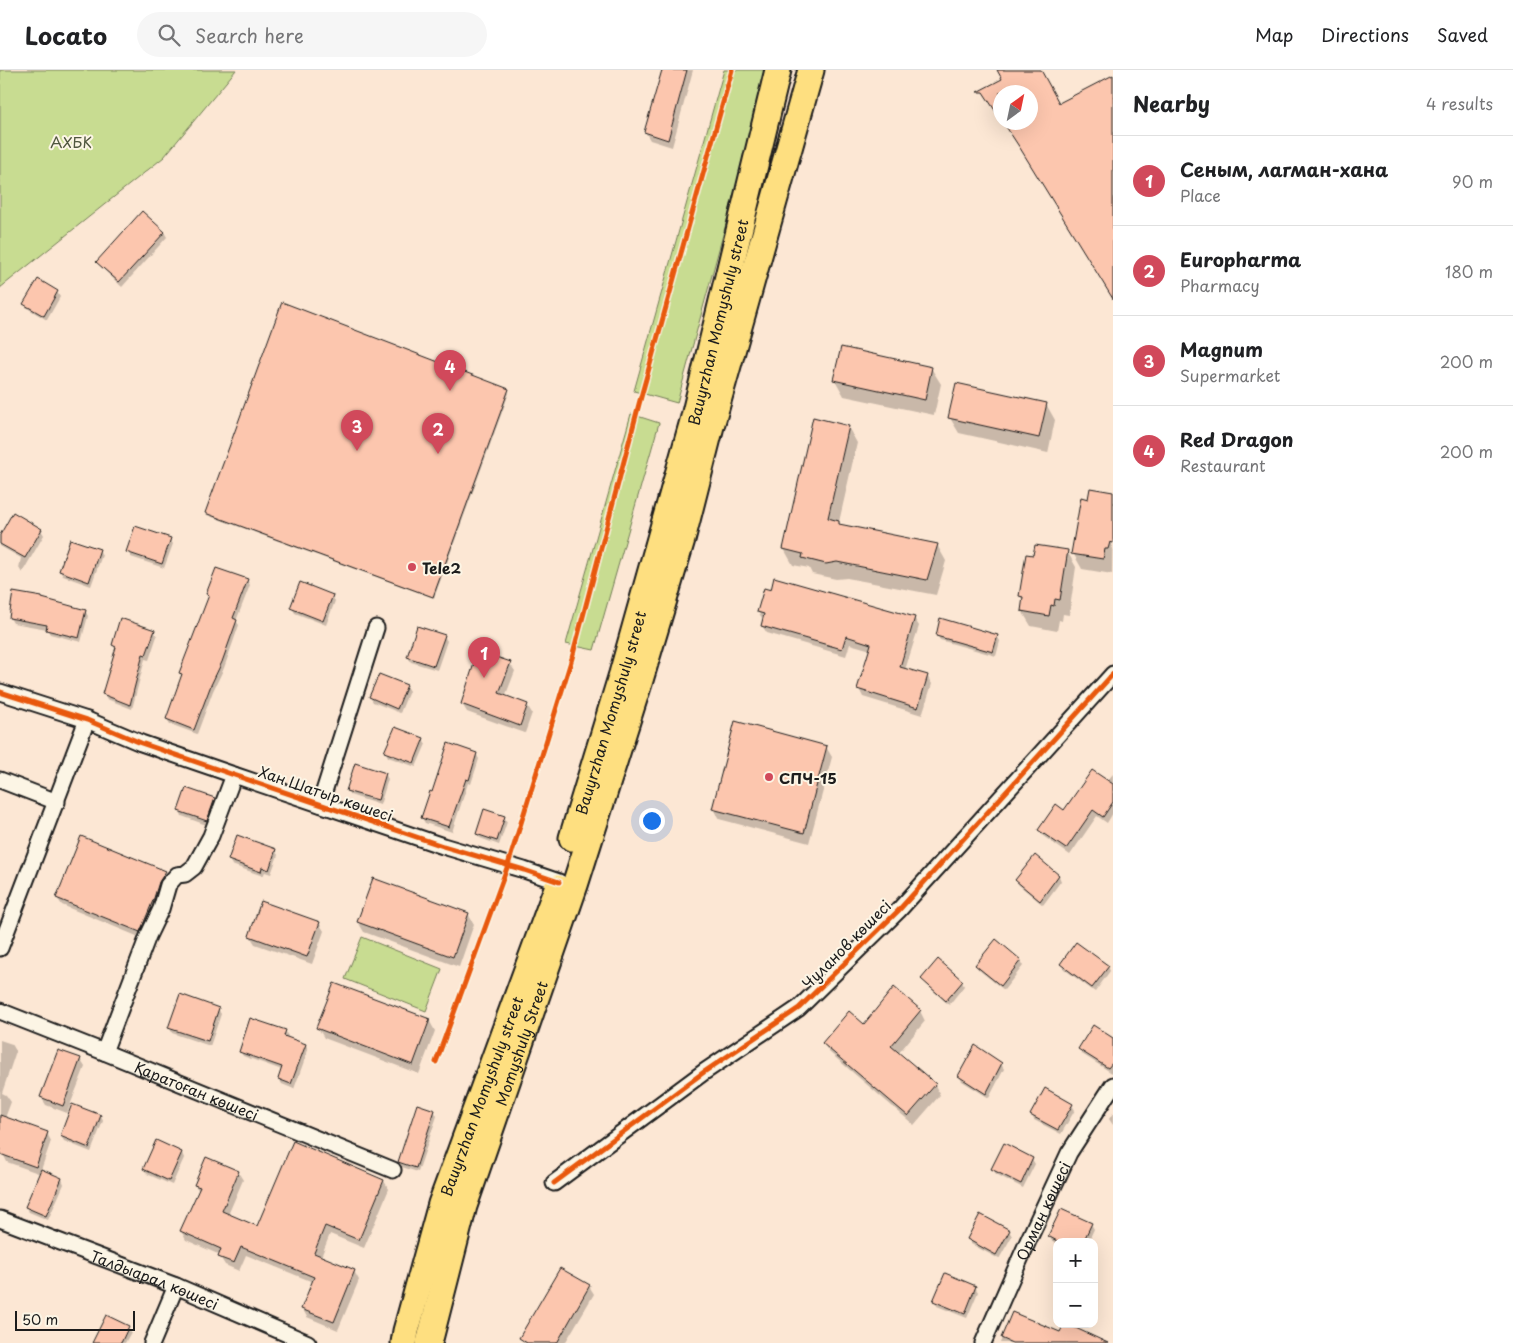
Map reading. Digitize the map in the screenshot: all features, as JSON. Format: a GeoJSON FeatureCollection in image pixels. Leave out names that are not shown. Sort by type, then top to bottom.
{"type":"FeatureCollection","features":[{"type":"Feature","properties":{"kind":"main road","name":"Bauyrzhan Momyshuly street"},"geometry":{"type":"LineString","coordinates":[[401,1339],[441,1204],[559,882],[622,674],[693,420],[778,70]]}},
{"type":"Feature","properties":{"kind":"main road","name":"Bauyrzhan Momyshuly street"},"geometry":{"type":"LineString","coordinates":[[620,744],[683,536],[711,426],[811,70]]}},
{"type":"Feature","properties":{"kind":"main road","name":"Momyshuly Street"},"geometry":{"type":"LineString","coordinates":[[429,1343],[464,1206],[575,885],[620,744]]}},
{"type":"Feature","properties":{"kind":"street"},"geometry":{"type":"LineString","coordinates":[[320,804],[376,628]]}},
{"type":"Feature","properties":{"kind":"street","name":"Чуланов көшесі"},"geometry":{"type":"LineString","coordinates":[[554,1183],[704,1072],[799,1008],[898,911],[1113,674]]}},
{"type":"Feature","properties":{"kind":"street","name":"Хан Шатыр көшесі"},"geometry":{"type":"LineString","coordinates":[[0,692],[87,720],[141,743],[234,775],[443,846],[559,882]]}},
{"type":"Feature","properties":{"kind":"street"},"geometry":{"type":"LineString","coordinates":[[0,948],[87,720]]}},
{"type":"Feature","properties":{"kind":"street"},"geometry":{"type":"LineString","coordinates":[[104,1052],[148,936],[161,909],[168,885],[176,875],[185,874],[194,867],[211,836],[234,775]]}},
{"type":"Feature","properties":{"kind":"street"},"geometry":{"type":"LineString","coordinates":[[0,780],[56,802]]}},
{"type":"Feature","properties":{"kind":"street","name":"Қаратоған көшесі"},"geometry":{"type":"LineString","coordinates":[[0,1011],[393,1170]]}},
{"type":"Feature","properties":{"kind":"street","name":"Орман көшесі"},"geometry":{"type":"LineString","coordinates":[[983,1343],[1069,1153],[1113,1085]]}},
{"type":"Feature","properties":{"kind":"street","name":"Талдыарал көшесі"},"geometry":{"type":"LineString","coordinates":[[0,1219],[176,1286],[308,1343]]}},
{"type":"Feature","properties":{"kind":"street"},"geometry":{"type":"LineString","coordinates":[[152,1343],[176,1286]]}},
{"type":"Feature","properties":{"kind":"green space","name":"АХБК"},"geometry":{"type":"Polygon","coordinates":[[[0,70],[236,70],[164,157],[0,288],[0,70]]]}},
{"type":"Feature","properties":{"kind":"green space"},"geometry":{"type":"Polygon","coordinates":[[[724,70],[768,70],[677,403],[634,391],[724,70]]]}},
{"type":"Feature","properties":{"kind":"green space"},"geometry":{"type":"Polygon","coordinates":[[[631,414],[659,423],[594,650],[566,644],[631,414]]]}},
{"type":"Feature","properties":{"kind":"green space"},"geometry":{"type":"Polygon","coordinates":[[[362,937],[442,969],[426,1011],[345,979],[362,937]]]}},
{"type":"Feature","properties":{"kind":"building"},"geometry":{"type":"Polygon","coordinates":[[[662,70],[687,70],[668,140],[644,132],[662,70]]]}},
{"type":"Feature","properties":{"kind":"building"},"geometry":{"type":"Polygon","coordinates":[[[997,70],[1041,70],[1059,103],[1113,75],[1113,299],[1008,130],[1038,130],[1038,85],[993,85],[993,107],[983,92],[977,92],[1002,79],[997,70]]]}},
{"type":"Feature","properties":{"kind":"building"},"geometry":{"type":"Polygon","coordinates":[[[142,211],[165,232],[119,282],[96,262],[142,211]]]}},
{"type":"Feature","properties":{"kind":"building"},"geometry":{"type":"Polygon","coordinates":[[[38,279],[58,291],[44,316],[23,304],[38,279]]]}},
{"type":"Feature","properties":{"kind":"building"},"geometry":{"type":"Polygon","coordinates":[[[282,302],[509,389],[433,597],[205,513],[282,302]]]}},
{"type":"Feature","properties":{"kind":"building"},"geometry":{"type":"Polygon","coordinates":[[[841,347],[932,367],[925,400],[833,380],[841,347]]]}},
{"type":"Feature","properties":{"kind":"building"},"geometry":{"type":"Polygon","coordinates":[[[956,383],[1047,403],[1039,438],[948,418],[956,383]]]}},
{"type":"Feature","properties":{"kind":"building"},"geometry":{"type":"Polygon","coordinates":[[[813,417],[849,426],[828,518],[839,521],[839,524],[938,544],[927,580],[837,562],[826,564],[802,558],[803,554],[783,549],[813,417]]]}},
{"type":"Feature","properties":{"kind":"building"},"geometry":{"type":"Polygon","coordinates":[[[1090,488],[1113,492],[1113,543],[1110,542],[1108,549],[1105,549],[1103,559],[1071,554],[1081,497],[1088,499],[1090,488]]]}},
{"type":"Feature","properties":{"kind":"building"},"geometry":{"type":"Polygon","coordinates":[[[13,512],[42,529],[25,558],[0,544],[0,535],[13,512]]]}},
{"type":"Feature","properties":{"kind":"building"},"geometry":{"type":"Polygon","coordinates":[[[135,526],[171,538],[162,564],[126,552],[135,526]]]}},
{"type":"Feature","properties":{"kind":"building"},"geometry":{"type":"Polygon","coordinates":[[[70,539],[100,549],[89,582],[59,571],[70,539]]]}},
{"type":"Feature","properties":{"kind":"building"},"geometry":{"type":"Polygon","coordinates":[[[1035,545],[1068,550],[1060,600],[1055,599],[1054,606],[1051,605],[1049,616],[1021,611],[1023,597],[1019,596],[1026,554],[1033,555],[1035,545]]]}},
{"type":"Feature","properties":{"kind":"building"},"geometry":{"type":"Polygon","coordinates":[[[216,568],[248,579],[233,618],[237,620],[222,662],[194,730],[166,719],[182,674],[179,673],[209,595],[206,594],[216,568]]]}},
{"type":"Feature","properties":{"kind":"building"},"geometry":{"type":"Polygon","coordinates":[[[774,577],[915,617],[900,667],[928,675],[918,708],[857,689],[871,644],[846,636],[842,649],[761,626],[764,614],[757,612],[764,588],[771,590],[774,577]]]}},
{"type":"Feature","properties":{"kind":"building"},"geometry":{"type":"Polygon","coordinates":[[[300,582],[333,595],[323,621],[290,608],[300,582]]]}},
{"type":"Feature","properties":{"kind":"building"},"geometry":{"type":"Polygon","coordinates":[[[13,592],[42,597],[86,610],[79,638],[46,630],[47,625],[9,618],[13,592]]]}},
{"type":"Feature","properties":{"kind":"building"},"geometry":{"type":"Polygon","coordinates":[[[120,618],[155,630],[146,655],[143,654],[130,705],[102,694],[116,647],[112,645],[120,618]]]}},
{"type":"Feature","properties":{"kind":"building"},"geometry":{"type":"Polygon","coordinates":[[[940,618],[998,635],[993,652],[936,636],[940,618]]]}},
{"type":"Feature","properties":{"kind":"building"},"geometry":{"type":"Polygon","coordinates":[[[417,626],[445,635],[434,666],[407,657],[417,626]]]}},
{"type":"Feature","properties":{"kind":"building"},"geometry":{"type":"Polygon","coordinates":[[[478,651],[511,662],[499,693],[528,704],[520,726],[461,704],[478,651]]]}},
{"type":"Feature","properties":{"kind":"building"},"geometry":{"type":"Polygon","coordinates":[[[379,674],[407,685],[397,709],[369,697],[379,674]]]}},
{"type":"Feature","properties":{"kind":"building","name":"СПЧ-15"},"geometry":{"type":"Polygon","coordinates":[[[735,721],[827,746],[804,833],[712,809],[735,721]]]}},
{"type":"Feature","properties":{"kind":"building"},"geometry":{"type":"Polygon","coordinates":[[[395,727],[424,738],[414,763],[384,752],[395,727]]]}},
{"type":"Feature","properties":{"kind":"building"},"geometry":{"type":"Polygon","coordinates":[[[448,743],[477,753],[469,780],[466,779],[449,827],[421,818],[430,791],[432,792],[448,743]]]}},
{"type":"Feature","properties":{"kind":"building"},"geometry":{"type":"Polygon","coordinates":[[[355,763],[386,773],[378,800],[346,791],[355,763]]]}},
{"type":"Feature","properties":{"kind":"building"},"geometry":{"type":"Polygon","coordinates":[[[1092,770],[1113,784],[1113,802],[1103,817],[1093,810],[1066,849],[1038,830],[1056,804],[1064,810],[1092,770]]]}},
{"type":"Feature","properties":{"kind":"building"},"geometry":{"type":"Polygon","coordinates":[[[186,788],[215,798],[207,821],[178,811],[186,788]]]}},
{"type":"Feature","properties":{"kind":"building"},"geometry":{"type":"Polygon","coordinates":[[[484,809],[505,816],[497,841],[476,834],[484,809]]]}},
{"type":"Feature","properties":{"kind":"building"},"geometry":{"type":"Polygon","coordinates":[[[237,835],[276,849],[269,870],[262,867],[261,872],[228,860],[237,835]]]}},
{"type":"Feature","properties":{"kind":"building"},"geometry":{"type":"Polygon","coordinates":[[[81,836],[166,871],[159,882],[140,932],[56,898],[81,836]]]}},
{"type":"Feature","properties":{"kind":"building"},"geometry":{"type":"Polygon","coordinates":[[[1035,855],[1059,875],[1040,901],[1015,880],[1035,855]]]}},
{"type":"Feature","properties":{"kind":"building"},"geometry":{"type":"Polygon","coordinates":[[[373,878],[469,913],[453,957],[357,922],[373,878]]]}},
{"type":"Feature","properties":{"kind":"building"},"geometry":{"type":"Polygon","coordinates":[[[261,901],[320,922],[307,957],[249,936],[261,901]]]}},
{"type":"Feature","properties":{"kind":"building"},"geometry":{"type":"Polygon","coordinates":[[[996,939],[1021,960],[1001,986],[975,965],[996,939]]]}},
{"type":"Feature","properties":{"kind":"building"},"geometry":{"type":"Polygon","coordinates":[[[1076,942],[1109,966],[1092,988],[1060,964],[1076,942]]]}},
{"type":"Feature","properties":{"kind":"building"},"geometry":{"type":"Polygon","coordinates":[[[938,959],[963,981],[946,1001],[921,979],[938,959]]]}},
{"type":"Feature","properties":{"kind":"building"},"geometry":{"type":"Polygon","coordinates":[[[334,983],[430,1019],[413,1065],[316,1028],[334,983]]]}},
{"type":"Feature","properties":{"kind":"building"},"geometry":{"type":"Polygon","coordinates":[[[894,987],[921,1010],[891,1046],[936,1084],[908,1116],[822,1043],[849,1011],[864,1024],[894,987]]]}},
{"type":"Feature","properties":{"kind":"building"},"geometry":{"type":"Polygon","coordinates":[[[180,994],[219,1008],[208,1041],[168,1028],[180,994]]]}},
{"type":"Feature","properties":{"kind":"building"},"geometry":{"type":"Polygon","coordinates":[[[250,1018],[286,1030],[284,1036],[306,1044],[291,1084],[278,1079],[282,1067],[239,1052],[250,1018]]]}},
{"type":"Feature","properties":{"kind":"building"},"geometry":{"type":"Polygon","coordinates":[[[1093,1025],[1113,1038],[1113,1062],[1108,1068],[1078,1049],[1093,1025]]]}},
{"type":"Feature","properties":{"kind":"building"},"geometry":{"type":"Polygon","coordinates":[[[975,1045],[1002,1063],[986,1094],[958,1076],[975,1045]]]}},
{"type":"Feature","properties":{"kind":"building"},"geometry":{"type":"Polygon","coordinates":[[[58,1050],[81,1058],[63,1106],[40,1097],[58,1050]]]}},
{"type":"Feature","properties":{"kind":"building"},"geometry":{"type":"Polygon","coordinates":[[[1045,1088],[1073,1104],[1058,1130],[1030,1115],[1045,1088]]]}},
{"type":"Feature","properties":{"kind":"building"},"geometry":{"type":"Polygon","coordinates":[[[72,1104],[101,1115],[89,1148],[60,1136],[72,1104]]]}},
{"type":"Feature","properties":{"kind":"building"},"geometry":{"type":"Polygon","coordinates":[[[417,1104],[435,1110],[416,1168],[398,1162],[417,1104]]]}},
{"type":"Feature","properties":{"kind":"building"},"geometry":{"type":"Polygon","coordinates":[[[0,1115],[48,1132],[36,1167],[0,1154],[0,1115]]]}},
{"type":"Feature","properties":{"kind":"building"},"geometry":{"type":"Polygon","coordinates":[[[156,1140],[182,1152],[169,1181],[143,1169],[156,1140]]]}},
{"type":"Feature","properties":{"kind":"building"},"geometry":{"type":"Polygon","coordinates":[[[293,1141],[384,1180],[359,1240],[325,1226],[314,1253],[355,1270],[334,1322],[301,1309],[314,1277],[241,1247],[234,1263],[218,1257],[221,1249],[180,1231],[200,1187],[194,1185],[206,1157],[239,1171],[222,1211],[257,1226],[293,1141]]]}},
{"type":"Feature","properties":{"kind":"building"},"geometry":{"type":"Polygon","coordinates":[[[1004,1143],[1033,1158],[1021,1184],[991,1169],[1004,1143]]]}},
{"type":"Feature","properties":{"kind":"building"},"geometry":{"type":"Polygon","coordinates":[[[41,1169],[62,1178],[46,1216],[25,1207],[41,1169]]]}},
{"type":"Feature","properties":{"kind":"building"},"geometry":{"type":"Polygon","coordinates":[[[1061,1209],[1092,1223],[1085,1238],[1053,1239],[1048,1236],[1061,1209]]]}},
{"type":"Feature","properties":{"kind":"building"},"geometry":{"type":"Polygon","coordinates":[[[980,1214],[1010,1230],[996,1255],[967,1239],[980,1214]]]}},
{"type":"Feature","properties":{"kind":"building"},"geometry":{"type":"Polygon","coordinates":[[[560,1268],[590,1285],[557,1343],[527,1343],[519,1338],[560,1268]]]}},
{"type":"Feature","properties":{"kind":"building"},"geometry":{"type":"Polygon","coordinates":[[[945,1273],[976,1286],[965,1314],[933,1301],[945,1273]]]}},
{"type":"Feature","properties":{"kind":"building"},"geometry":{"type":"Polygon","coordinates":[[[1012,1312],[1060,1332],[1062,1328],[1076,1328],[1108,1343],[1012,1343],[1001,1338],[1012,1312]]]}},
{"type":"Feature","properties":{"kind":"building"},"geometry":{"type":"Polygon","coordinates":[[[106,1315],[129,1326],[121,1343],[92,1343],[106,1315]]]}},
{"type":"Feature","properties":{"kind":"cycle path"},"geometry":{"type":"LineString","coordinates":[[436,1062],[508,865],[572,658],[639,404],[732,70]]}},
{"type":"Feature","properties":{"kind":"cycle path"},"geometry":{"type":"LineString","coordinates":[[554,1183],[704,1072],[799,1008],[898,911],[1113,674]]}},
{"type":"Feature","properties":{"kind":"cycle path"},"geometry":{"type":"LineString","coordinates":[[0,692],[87,720],[141,743],[234,775],[443,846],[559,882]]}},
{"type":"Feature","properties":{"kind":"place","name":"Red Dragon"},"geometry":{"type":"Point","coordinates":[450,391]}},
{"type":"Feature","properties":{"kind":"place","name":"Magnum"},"geometry":{"type":"Point","coordinates":[357,451]}},
{"type":"Feature","properties":{"kind":"place","name":"Europharma"},"geometry":{"type":"Point","coordinates":[438,454]}},
{"type":"Feature","properties":{"kind":"place","name":"Tele2"},"geometry":{"type":"Point","coordinates":[412,567]}},
{"type":"Feature","properties":{"kind":"place","name":"Сеным, лагман-хана"},"geometry":{"type":"Point","coordinates":[484,678]}},
{"type":"Feature","properties":{"kind":"place","name":"СПЧ-15"},"geometry":{"type":"Point","coordinates":[769,777]}}]}
